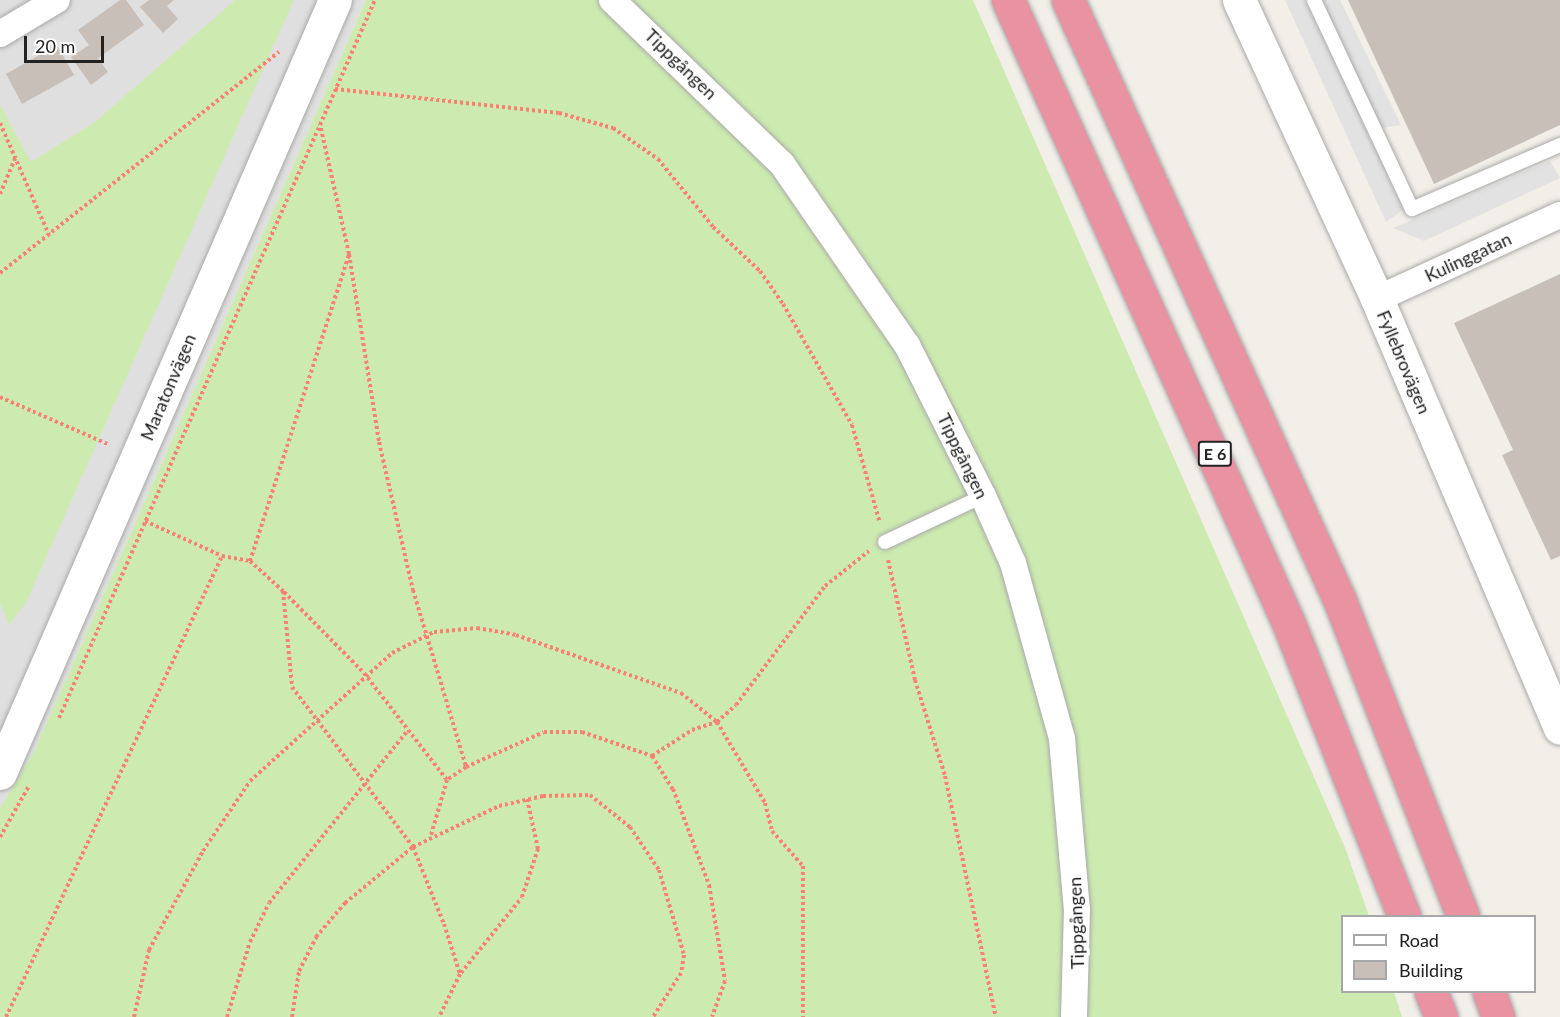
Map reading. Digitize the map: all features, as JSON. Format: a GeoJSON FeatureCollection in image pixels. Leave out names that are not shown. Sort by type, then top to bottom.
{"type":"FeatureCollection","features":[{"type":"Feature","properties":{"kind":"highway","name":"E 6"},"geometry":{"type":"LineString","coordinates":[[1008,0],[1289,624],[1404,915]]}},
{"type":"Feature","properties":{"kind":"highway"},"geometry":{"type":"LineString","coordinates":[[1068,0],[1340,601],[1462,915]]}},
{"type":"Feature","properties":{"kind":"highway"},"geometry":{"type":"LineString","coordinates":[[1431,993],[1441,1017]]}},
{"type":"Feature","properties":{"kind":"highway"},"geometry":{"type":"LineString","coordinates":[[1489,993],[1498,1017]]}},
{"type":"Feature","properties":{"kind":"street"},"geometry":{"type":"LineString","coordinates":[[0,34],[57,0]]}},
{"type":"Feature","properties":{"kind":"street","name":"Maratonvägen"},"geometry":{"type":"LineString","coordinates":[[0,773],[8,736],[335,0]]}},
{"type":"Feature","properties":{"kind":"street","name":"Tippgången"},"geometry":{"type":"LineString","coordinates":[[612,0],[782,164],[907,345],[983,496],[1013,563],[1062,739],[1077,909],[1074,1017]]}},
{"type":"Feature","properties":{"kind":"street","name":"Fyllebrovägen"},"geometry":{"type":"LineString","coordinates":[[1239,0],[1377,299],[1560,728]]}},
{"type":"Feature","properties":{"kind":"street","name":"Kulinggatan"},"geometry":{"type":"LineString","coordinates":[[1377,299],[1560,215]]}},
{"type":"Feature","properties":{"kind":"lane"},"geometry":{"type":"LineString","coordinates":[[1314,0],[1412,209],[1560,145]]}},
{"type":"Feature","properties":{"kind":"lane"},"geometry":{"type":"LineString","coordinates":[[885,542],[983,496]]}},
{"type":"Feature","properties":{"kind":"path"},"geometry":{"type":"LineString","coordinates":[[55,727],[375,0]]}},
{"type":"Feature","properties":{"kind":"path"},"geometry":{"type":"LineString","coordinates":[[0,273],[282,49]]}},
{"type":"Feature","properties":{"kind":"path"},"geometry":{"type":"LineString","coordinates":[[335,89],[559,113],[613,128],[658,159],[713,227],[760,271],[783,304],[852,425],[885,542],[915,680],[945,776],[996,1017]]}},
{"type":"Feature","properties":{"kind":"path"},"geometry":{"type":"LineString","coordinates":[[0,123],[50,235]]}},
{"type":"Feature","properties":{"kind":"path"},"geometry":{"type":"LineString","coordinates":[[320,123],[349,254],[379,442],[426,635],[466,767]]}},
{"type":"Feature","properties":{"kind":"path"},"geometry":{"type":"LineString","coordinates":[[0,194],[15,158]]}},
{"type":"Feature","properties":{"kind":"path"},"geometry":{"type":"LineString","coordinates":[[250,561],[349,254]]}},
{"type":"Feature","properties":{"kind":"path"},"geometry":{"type":"LineString","coordinates":[[0,397],[110,445]]}},
{"type":"Feature","properties":{"kind":"path"},"geometry":{"type":"LineString","coordinates":[[145,521],[222,556],[250,561],[364,673],[447,780],[445,800],[431,836]]}},
{"type":"Feature","properties":{"kind":"path"},"geometry":{"type":"LineString","coordinates":[[652,756],[692,730],[717,722],[766,669],[825,586],[846,564],[885,542]]}},
{"type":"Feature","properties":{"kind":"path"},"geometry":{"type":"LineString","coordinates":[[6,1017],[222,556]]}},
{"type":"Feature","properties":{"kind":"path"},"geometry":{"type":"LineString","coordinates":[[283,591],[292,687],[413,847],[460,974]]}},
{"type":"Feature","properties":{"kind":"path"},"geometry":{"type":"LineString","coordinates":[[134,1017],[149,950],[202,851],[250,782],[318,722],[364,673],[426,635],[477,628],[516,635],[681,693],[717,722],[765,803],[772,831],[802,866],[804,1017]]}},
{"type":"Feature","properties":{"kind":"path"},"geometry":{"type":"LineString","coordinates":[[227,1017],[258,922],[303,857],[366,784],[408,730]]}},
{"type":"Feature","properties":{"kind":"path"},"geometry":{"type":"LineString","coordinates":[[447,780],[466,767],[544,732],[582,732],[652,756],[673,789],[709,885],[725,981],[712,1017]]}},
{"type":"Feature","properties":{"kind":"path"},"geometry":{"type":"LineString","coordinates":[[0,837],[31,781]]}},
{"type":"Feature","properties":{"kind":"path"},"geometry":{"type":"LineString","coordinates":[[292,1017],[299,971],[316,937],[345,903],[413,847],[431,836],[488,810],[527,799],[590,795],[630,827],[659,870],[684,955],[681,973],[653,1017]]}},
{"type":"Feature","properties":{"kind":"path"},"geometry":{"type":"LineString","coordinates":[[440,1017],[460,974],[522,897],[538,849],[527,799]]}},
{"type":"Feature","properties":{"kind":"shaded area"},"geometry":{"type":"Polygon","coordinates":[[[0,0],[366,0],[34,752],[0,808],[0,0]]]}},
{"type":"Feature","properties":{"kind":"shaded area"},"geometry":{"type":"Polygon","coordinates":[[[1285,0],[1305,0],[1404,209],[1386,222],[1285,0]]]}},
{"type":"Feature","properties":{"kind":"shaded area"},"geometry":{"type":"Polygon","coordinates":[[[1320,0],[1340,0],[1401,125],[1382,128],[1320,0]]]}},
{"type":"Feature","properties":{"kind":"shaded area"},"geometry":{"type":"Polygon","coordinates":[[[1550,161],[1560,178],[1424,241],[1393,228],[1550,161]]]}},
{"type":"Feature","properties":{"kind":"green space"},"geometry":{"type":"Polygon","coordinates":[[[235,0],[294,0],[26,603],[9,625],[0,603],[0,104],[31,162],[95,122],[235,0]]]}},
{"type":"Feature","properties":{"kind":"green space"},"geometry":{"type":"Polygon","coordinates":[[[366,0],[973,0],[1346,850],[1369,915],[1341,915],[1341,993],[1394,993],[1402,1017],[0,1017],[0,808],[34,752],[366,0]]]}},
{"type":"Feature","properties":{"kind":"building"},"geometry":{"type":"Polygon","coordinates":[[[120,0],[126,0],[144,25],[98,58],[108,72],[91,85],[71,57],[89,45],[78,30],[120,0]]]}},
{"type":"Feature","properties":{"kind":"building"},"geometry":{"type":"Polygon","coordinates":[[[149,0],[174,0],[167,6],[178,19],[163,33],[140,7],[149,0]]]}},
{"type":"Feature","properties":{"kind":"building"},"geometry":{"type":"Polygon","coordinates":[[[1348,0],[1560,0],[1560,125],[1434,184],[1348,0]]]}},
{"type":"Feature","properties":{"kind":"building"},"geometry":{"type":"Polygon","coordinates":[[[57,45],[74,75],[22,104],[6,74],[57,45]]]}},
{"type":"Feature","properties":{"kind":"building"},"geometry":{"type":"Polygon","coordinates":[[[1560,274],[1560,556],[1551,560],[1502,455],[1513,450],[1454,323],[1560,274]]]}}]}
